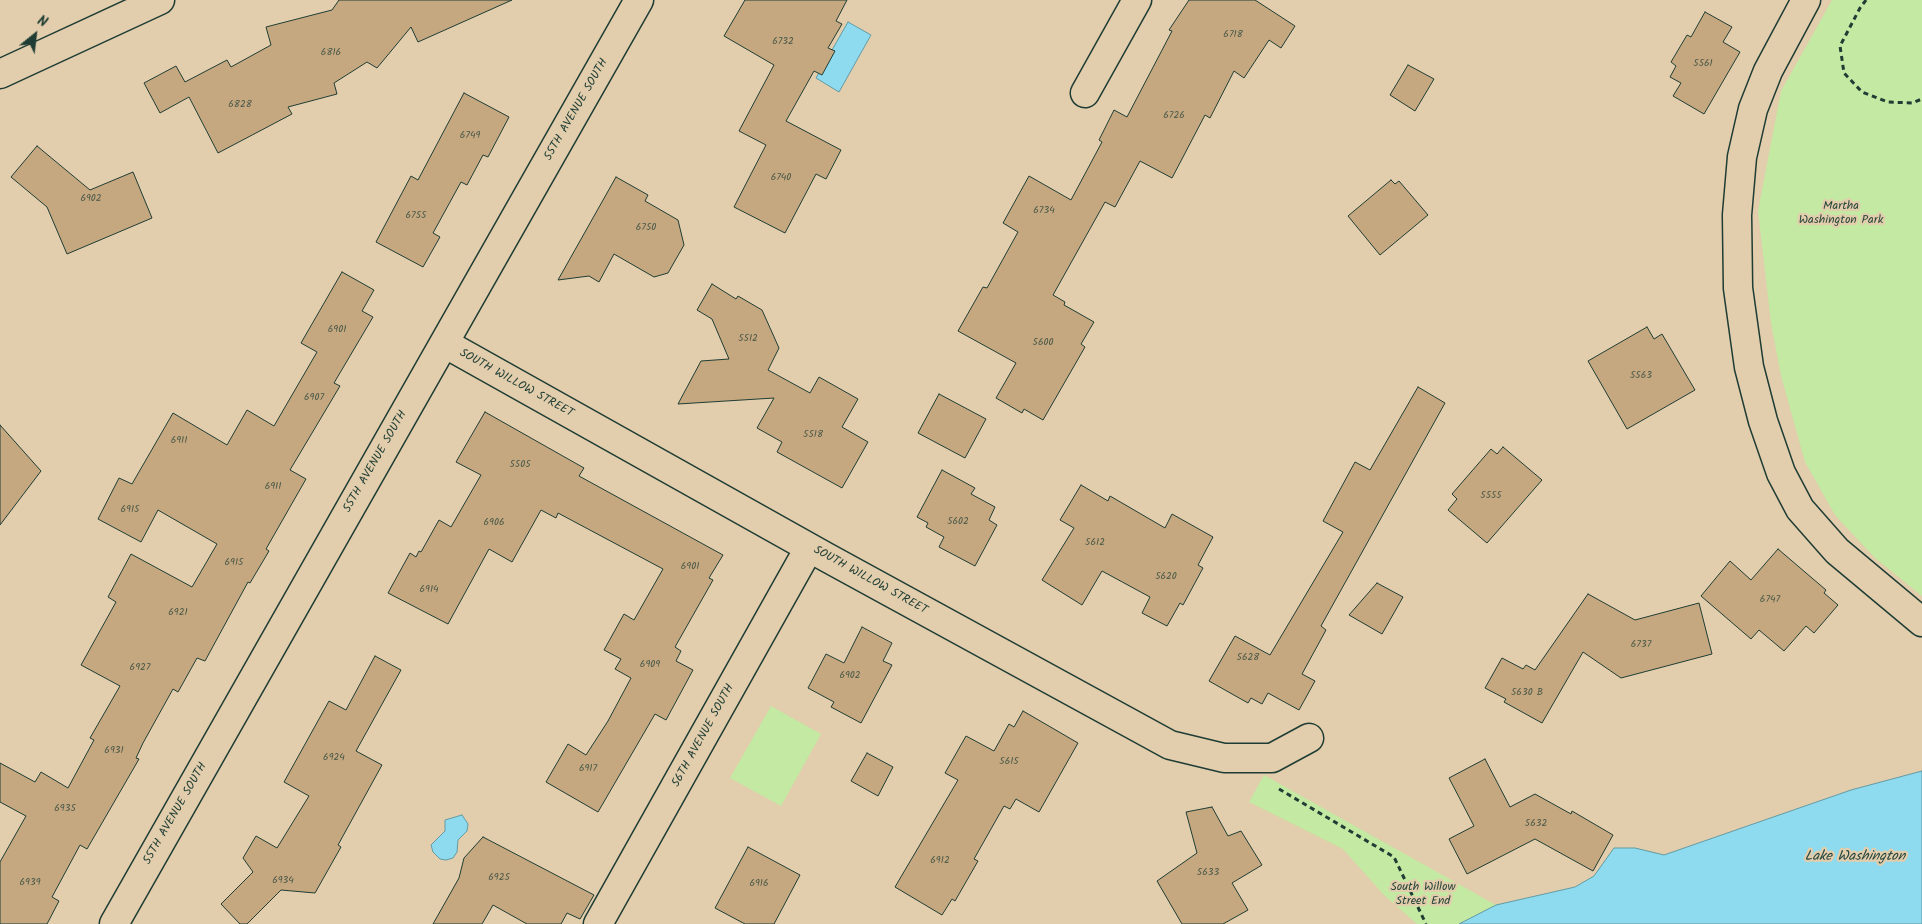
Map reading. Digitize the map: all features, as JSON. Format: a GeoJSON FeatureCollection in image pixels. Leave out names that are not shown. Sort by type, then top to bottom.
{"type":"FeatureCollection","features":[{"type":"Feature","properties":{"kind":"street"},"geometry":{"type":"LineString","coordinates":[[0,74],[160,0]]}},
{"type":"Feature","properties":{"kind":"street","name":"55TH AVENUE SOUTH"},"geometry":{"type":"LineString","coordinates":[[114,924],[640,0]]}},
{"type":"Feature","properties":{"kind":"street"},"geometry":{"type":"LineString","coordinates":[[1085,93],[1137,0]]}},
{"type":"Feature","properties":{"kind":"street"},"geometry":{"type":"LineString","coordinates":[[1806,0],[1768,71],[1752,109],[1742,157],[1736,215],[1738,288],[1749,367],[1763,421],[1781,473],[1800,509],[1838,551],[1922,622]]}},
{"type":"Feature","properties":{"kind":"street","name":"SOUTH WILLOW STREET"},"geometry":{"type":"LineString","coordinates":[[444,343],[809,548],[1170,745],[1224,758],[1272,758],[1309,738]]}},
{"type":"Feature","properties":{"kind":"street","name":"56TH AVENUE SOUTH"},"geometry":{"type":"LineString","coordinates":[[598,924],[809,548]]}},
{"type":"Feature","properties":{"kind":"path"},"geometry":{"type":"LineString","coordinates":[[1866,0],[1840,46],[1844,73],[1862,92],[1888,102],[1912,103],[1922,99]]}},
{"type":"Feature","properties":{"kind":"path"},"geometry":{"type":"LineString","coordinates":[[1274,786],[1394,857],[1426,924]]}},
{"type":"Feature","properties":{"kind":"green space","name":"Martha Washington Park"},"geometry":{"type":"Polygon","coordinates":[[[1832,0],[1922,0],[1922,596],[1875,558],[1835,515],[1805,462],[1781,376],[1771,323],[1758,211],[1781,91],[1832,0]]]}},
{"type":"Feature","properties":{"kind":"green space"},"geometry":{"type":"Polygon","coordinates":[[[771,706],[821,734],[781,806],[730,778],[771,706]]]}},
{"type":"Feature","properties":{"kind":"green space","name":"South Willow Street End"},"geometry":{"type":"Polygon","coordinates":[[[1264,775],[1496,905],[1459,924],[1417,924],[1384,895],[1343,849],[1249,802],[1264,775]]]}},
{"type":"Feature","properties":{"kind":"water"},"geometry":{"type":"Polygon","coordinates":[[[848,22],[871,35],[839,92],[816,78],[848,22]]]}},
{"type":"Feature","properties":{"kind":"water","name":"Lake Washington"},"geometry":{"type":"Polygon","coordinates":[[[1922,771],[1922,924],[1459,924],[1496,905],[1575,887],[1594,876],[1614,848],[1635,848],[1664,855],[1851,790],[1922,771]]]}},
{"type":"Feature","properties":{"kind":"water"},"geometry":{"type":"Polygon","coordinates":[[[462,815],[468,824],[467,831],[458,840],[457,852],[453,858],[440,859],[433,852],[431,845],[445,831],[445,820],[462,815]]]}},
{"type":"Feature","properties":{"kind":"building"},"geometry":{"type":"Polygon","coordinates":[[[339,0],[512,0],[418,42],[411,27],[377,68],[367,62],[334,83],[337,94],[288,107],[292,114],[218,153],[189,97],[160,113],[144,83],[176,66],[185,82],[227,60],[231,67],[271,45],[266,27],[332,10],[339,0]]]}},
{"type":"Feature","properties":{"kind":"building"},"geometry":{"type":"Polygon","coordinates":[[[745,0],[847,0],[836,21],[842,24],[828,48],[835,51],[822,75],[814,71],[786,121],[841,150],[826,179],[816,174],[785,233],[734,207],[766,145],[739,131],[774,65],[724,36],[745,0]]]}},
{"type":"Feature","properties":{"kind":"building"},"geometry":{"type":"Polygon","coordinates":[[[1189,0],[1255,0],[1295,26],[1281,48],[1269,40],[1244,78],[1234,71],[1210,118],[1205,115],[1172,178],[1140,161],[1115,207],[1105,202],[1053,295],[1065,302],[1064,305],[1094,322],[1081,344],[1085,347],[1043,420],[1024,409],[1022,413],[996,398],[1016,363],[958,331],[983,287],[987,288],[1018,232],[1003,223],[1029,176],[1071,200],[1102,142],[1099,140],[1114,110],[1127,117],[1172,31],[1169,30],[1189,0]]]}},
{"type":"Feature","properties":{"kind":"building"},"geometry":{"type":"Polygon","coordinates":[[[1705,12],[1732,27],[1723,42],[1740,52],[1704,114],[1673,96],[1681,83],[1670,77],[1676,66],[1671,62],[1687,35],[1691,37],[1705,12]]]}},
{"type":"Feature","properties":{"kind":"building"},"geometry":{"type":"Polygon","coordinates":[[[1408,65],[1434,79],[1415,111],[1390,95],[1408,65]]]}},
{"type":"Feature","properties":{"kind":"building"},"geometry":{"type":"Polygon","coordinates":[[[464,93],[509,117],[488,157],[483,155],[467,185],[461,182],[433,233],[440,237],[423,267],[376,242],[411,176],[418,180],[464,93]]]}},
{"type":"Feature","properties":{"kind":"building"},"geometry":{"type":"Polygon","coordinates":[[[37,146],[90,190],[133,172],[152,218],[67,254],[47,207],[11,177],[37,146]]]}},
{"type":"Feature","properties":{"kind":"building"},"geometry":{"type":"Polygon","coordinates":[[[616,177],[648,195],[645,201],[678,220],[684,245],[668,273],[654,277],[614,254],[599,282],[589,276],[558,280],[616,177]]]}},
{"type":"Feature","properties":{"kind":"building"},"geometry":{"type":"Polygon","coordinates":[[[1391,180],[1395,184],[1399,181],[1428,215],[1380,255],[1348,216],[1391,180]]]}},
{"type":"Feature","properties":{"kind":"building"},"geometry":{"type":"Polygon","coordinates":[[[342,272],[374,290],[362,311],[373,317],[334,383],[340,386],[290,470],[306,479],[266,549],[269,551],[250,583],[248,582],[205,661],[197,658],[178,692],[173,689],[143,743],[136,758],[139,759],[87,849],[80,845],[52,897],[59,901],[47,924],[0,924],[0,862],[26,816],[0,802],[0,763],[35,782],[41,772],[68,788],[94,740],[90,738],[120,686],[81,665],[116,602],[108,597],[131,554],[192,587],[217,544],[158,510],[141,542],[98,519],[119,478],[132,484],[173,413],[227,445],[247,410],[274,426],[317,352],[301,343],[342,272]]]}},
{"type":"Feature","properties":{"kind":"building"},"geometry":{"type":"Polygon","coordinates":[[[712,284],[736,299],[738,296],[762,310],[779,348],[768,370],[810,393],[819,377],[858,399],[842,427],[868,442],[842,488],[777,452],[782,442],[757,428],[774,398],[678,404],[701,361],[729,359],[712,319],[697,310],[712,284]]]}},
{"type":"Feature","properties":{"kind":"building"},"geometry":{"type":"Polygon","coordinates":[[[1647,327],[1654,339],[1662,334],[1695,390],[1627,429],[1588,361],[1647,327]]]}},
{"type":"Feature","properties":{"kind":"building"},"geometry":{"type":"Polygon","coordinates":[[[1418,387],[1445,403],[1321,626],[1326,630],[1302,674],[1315,681],[1299,710],[1268,693],[1262,704],[1251,698],[1248,703],[1209,681],[1235,636],[1270,655],[1343,532],[1323,521],[1355,462],[1370,470],[1418,387]]]}},
{"type":"Feature","properties":{"kind":"building"},"geometry":{"type":"Polygon","coordinates":[[[939,394],[986,419],[965,458],[918,433],[939,394]]]}},
{"type":"Feature","properties":{"kind":"building"},"geometry":{"type":"Polygon","coordinates":[[[485,412],[584,468],[579,476],[723,555],[709,578],[713,580],[675,647],[681,651],[676,661],[693,670],[666,720],[655,714],[598,812],[546,782],[568,744],[586,755],[608,721],[631,678],[615,669],[621,659],[604,650],[624,614],[634,620],[663,569],[558,513],[556,518],[541,510],[512,562],[489,549],[448,624],[388,593],[410,553],[416,557],[419,551],[421,552],[439,520],[451,527],[481,475],[456,462],[485,412]]]}},
{"type":"Feature","properties":{"kind":"building"},"geometry":{"type":"Polygon","coordinates":[[[0,425],[41,471],[0,525],[0,425]]]}},
{"type":"Feature","properties":{"kind":"building"},"geometry":{"type":"Polygon","coordinates":[[[1503,447],[1542,480],[1487,543],[1448,510],[1457,499],[1452,494],[1491,449],[1497,454],[1503,447]]]}},
{"type":"Feature","properties":{"kind":"building"},"geometry":{"type":"Polygon","coordinates":[[[942,470],[975,488],[971,494],[995,507],[989,520],[997,525],[975,566],[939,547],[944,537],[926,527],[928,523],[917,517],[942,470]]]}},
{"type":"Feature","properties":{"kind":"building"},"geometry":{"type":"Polygon","coordinates":[[[1081,485],[1108,501],[1110,496],[1165,528],[1172,514],[1213,537],[1198,565],[1203,568],[1183,605],[1180,603],[1167,626],[1142,613],[1150,597],[1102,571],[1082,605],[1042,580],[1074,528],[1060,520],[1081,485]]]}},
{"type":"Feature","properties":{"kind":"building"},"geometry":{"type":"Polygon","coordinates":[[[1778,549],[1826,590],[1824,593],[1838,605],[1814,633],[1806,626],[1784,651],[1759,630],[1751,639],[1701,596],[1730,561],[1751,580],[1778,549]]]}},
{"type":"Feature","properties":{"kind":"building"},"geometry":{"type":"Polygon","coordinates":[[[1377,583],[1403,597],[1382,634],[1349,615],[1377,583]]]}},
{"type":"Feature","properties":{"kind":"building"},"geometry":{"type":"Polygon","coordinates":[[[1588,594],[1635,620],[1699,603],[1712,654],[1621,678],[1583,652],[1542,723],[1504,702],[1506,699],[1485,688],[1502,658],[1523,669],[1526,665],[1535,670],[1588,594]]]}},
{"type":"Feature","properties":{"kind":"building"},"geometry":{"type":"Polygon","coordinates":[[[862,627],[892,643],[883,661],[892,665],[861,723],[831,707],[834,702],[808,688],[826,654],[844,663],[862,627]]]}},
{"type":"Feature","properties":{"kind":"building"},"geometry":{"type":"Polygon","coordinates":[[[375,656],[401,670],[356,751],[382,765],[338,845],[341,847],[315,893],[281,890],[247,924],[240,924],[221,904],[253,872],[243,858],[256,836],[277,848],[309,796],[284,782],[329,701],[346,710],[375,656]]]}},
{"type":"Feature","properties":{"kind":"building"},"geometry":{"type":"Polygon","coordinates":[[[1023,711],[1078,743],[1039,812],[1016,799],[1010,809],[1004,806],[974,859],[978,861],[955,901],[952,899],[942,915],[895,887],[958,780],[945,773],[966,736],[994,751],[1009,724],[1014,727],[1023,711]]]}},
{"type":"Feature","properties":{"kind":"building"},"geometry":{"type":"Polygon","coordinates":[[[867,753],[893,767],[878,796],[851,781],[867,753]]]}},
{"type":"Feature","properties":{"kind":"building"},"geometry":{"type":"Polygon","coordinates":[[[1485,759],[1510,807],[1535,794],[1571,814],[1572,811],[1613,835],[1593,871],[1535,839],[1467,874],[1449,839],[1474,826],[1449,778],[1485,759]]]}},
{"type":"Feature","properties":{"kind":"building"},"geometry":{"type":"Polygon","coordinates":[[[1212,807],[1228,836],[1241,831],[1262,865],[1232,883],[1248,910],[1223,924],[1182,924],[1157,881],[1197,853],[1186,812],[1212,807]]]}},
{"type":"Feature","properties":{"kind":"building"},"geometry":{"type":"Polygon","coordinates":[[[483,837],[594,895],[580,919],[567,913],[561,924],[527,924],[493,905],[482,924],[433,924],[459,878],[464,858],[483,837]]]}},
{"type":"Feature","properties":{"kind":"building"},"geometry":{"type":"Polygon","coordinates":[[[748,847],[800,875],[774,924],[745,924],[715,908],[748,847]]]}}]}
